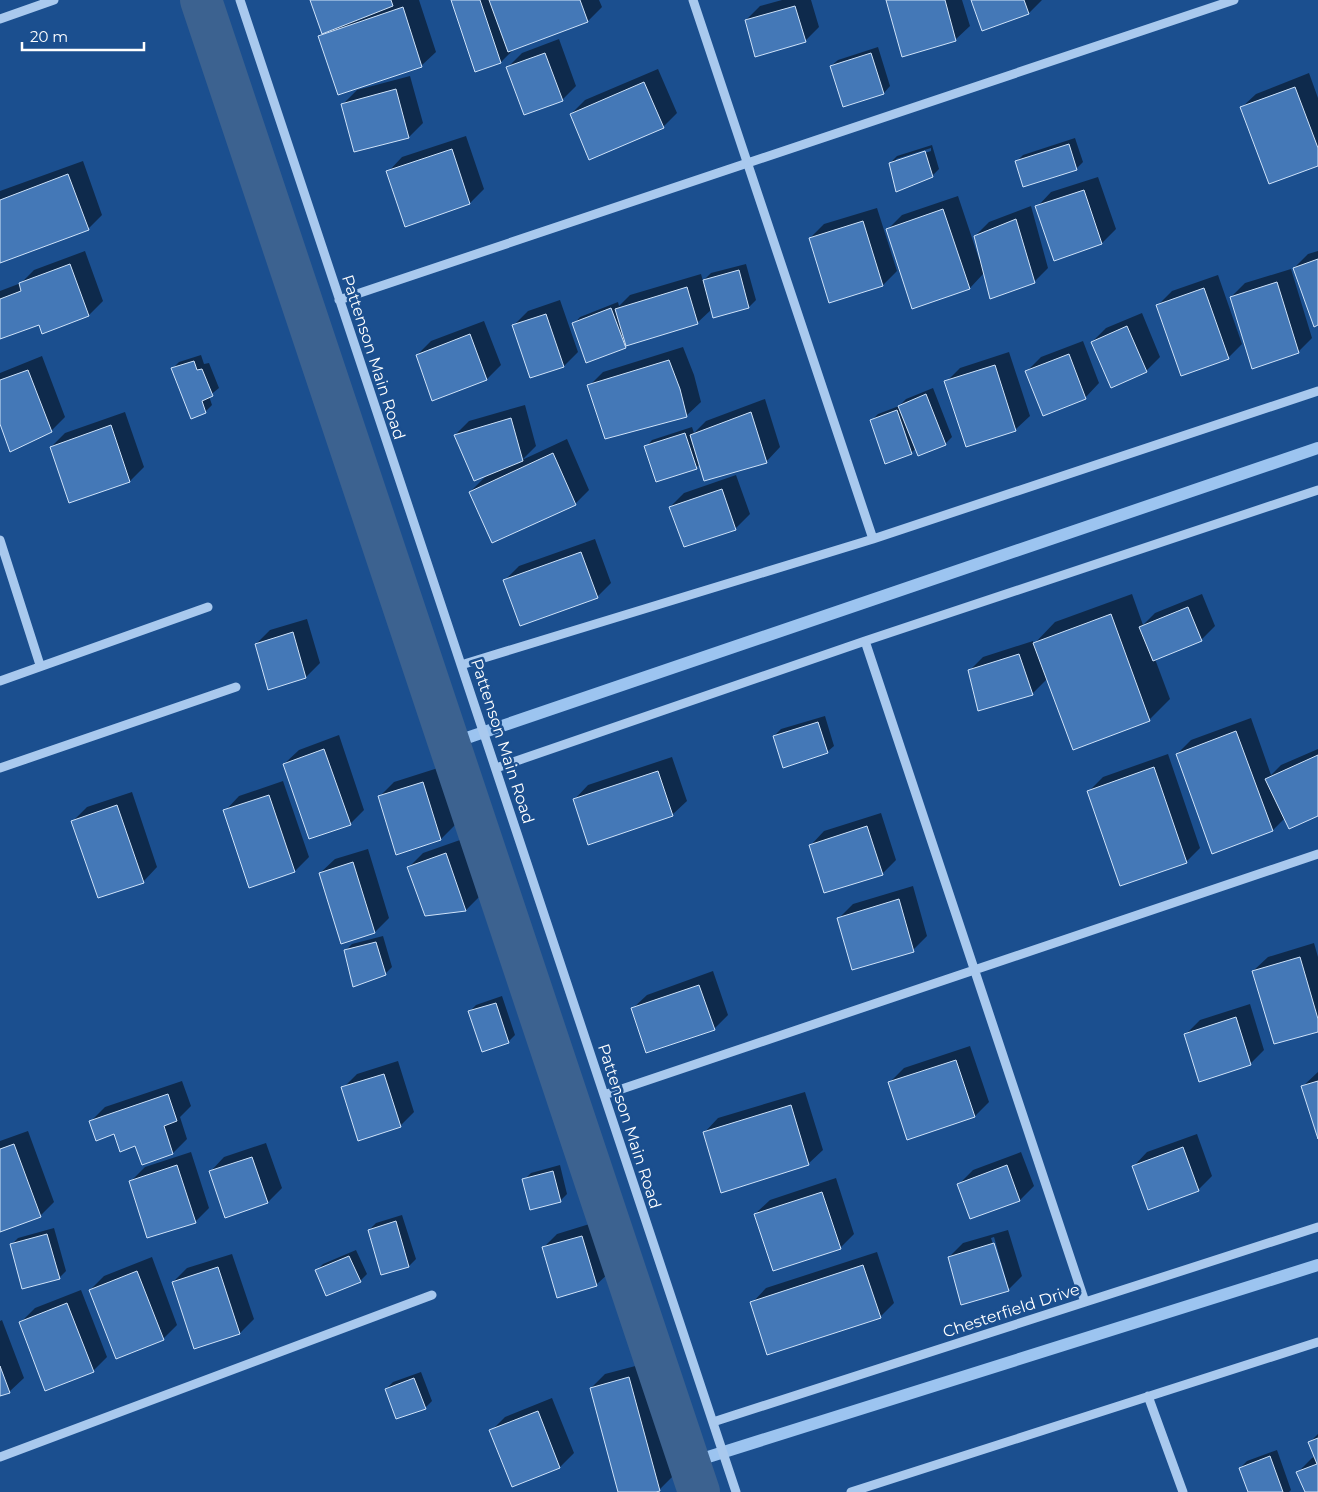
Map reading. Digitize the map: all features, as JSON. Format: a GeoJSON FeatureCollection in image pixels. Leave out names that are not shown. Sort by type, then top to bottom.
{"type":"FeatureCollection","features":[{"type":"Feature","properties":{"kind":"street"},"geometry":{"type":"LineString","coordinates":[[0,19],[54,0]]}},
{"type":"Feature","properties":{"kind":"street","name":"Pattenson Main Road"},"geometry":{"type":"LineString","coordinates":[[240,0],[736,1492]]}},
{"type":"Feature","properties":{"kind":"street"},"geometry":{"type":"LineString","coordinates":[[694,0],[873,539]]}},
{"type":"Feature","properties":{"kind":"street"},"geometry":{"type":"LineString","coordinates":[[339,300],[1234,0]]}},
{"type":"Feature","properties":{"kind":"street"},"geometry":{"type":"LineString","coordinates":[[462,665],[873,539],[1318,392]]}},
{"type":"Feature","properties":{"kind":"street"},"geometry":{"type":"LineString","coordinates":[[496,768],[865,641],[1318,490]]}},
{"type":"Feature","properties":{"kind":"street"},"geometry":{"type":"LineString","coordinates":[[0,540],[40,665]]}},
{"type":"Feature","properties":{"kind":"street"},"geometry":{"type":"LineString","coordinates":[[0,681],[40,665],[208,607]]}},
{"type":"Feature","properties":{"kind":"street"},"geometry":{"type":"LineString","coordinates":[[865,641],[1085,1302]]}},
{"type":"Feature","properties":{"kind":"street"},"geometry":{"type":"LineString","coordinates":[[0,768],[236,687]]}},
{"type":"Feature","properties":{"kind":"street"},"geometry":{"type":"LineString","coordinates":[[604,1095],[1318,854]]}},
{"type":"Feature","properties":{"kind":"street","name":"Chesterfield Drive"},"geometry":{"type":"LineString","coordinates":[[714,1422],[1318,1227]]}},
{"type":"Feature","properties":{"kind":"street"},"geometry":{"type":"LineString","coordinates":[[0,1457],[432,1295]]}},
{"type":"Feature","properties":{"kind":"street"},"geometry":{"type":"LineString","coordinates":[[851,1492],[1318,1342]]}},
{"type":"Feature","properties":{"kind":"street"},"geometry":{"type":"LineString","coordinates":[[1148,1396],[1183,1492]]}},
{"type":"Feature","properties":{"kind":"building"},"geometry":{"type":"Polygon","coordinates":[[[310,0],[391,0],[393,6],[322,34],[310,0]]]}},
{"type":"Feature","properties":{"kind":"building"},"geometry":{"type":"Polygon","coordinates":[[[451,0],[480,0],[501,63],[475,72],[451,0]]]}},
{"type":"Feature","properties":{"kind":"building"},"geometry":{"type":"Polygon","coordinates":[[[489,0],[580,0],[588,22],[508,52],[489,0]]]}},
{"type":"Feature","properties":{"kind":"building"},"geometry":{"type":"Polygon","coordinates":[[[886,0],[945,0],[956,41],[902,57],[886,0]]]}},
{"type":"Feature","properties":{"kind":"building"},"geometry":{"type":"Polygon","coordinates":[[[971,0],[1024,0],[1029,14],[982,31],[971,0]]]}},
{"type":"Feature","properties":{"kind":"building"},"geometry":{"type":"Polygon","coordinates":[[[795,6],[806,42],[755,57],[745,20],[795,6]]]}},
{"type":"Feature","properties":{"kind":"building"},"geometry":{"type":"Polygon","coordinates":[[[403,7],[422,67],[338,95],[318,36],[403,7]]]}},
{"type":"Feature","properties":{"kind":"building"},"geometry":{"type":"Polygon","coordinates":[[[545,53],[563,101],[524,115],[506,67],[545,53]]]}},
{"type":"Feature","properties":{"kind":"building"},"geometry":{"type":"Polygon","coordinates":[[[871,53],[884,94],[843,107],[830,66],[871,53]]]}},
{"type":"Feature","properties":{"kind":"building"},"geometry":{"type":"Polygon","coordinates":[[[644,82],[664,128],[589,160],[570,114],[644,82]]]}},
{"type":"Feature","properties":{"kind":"building"},"geometry":{"type":"Polygon","coordinates":[[[1295,87],[1318,148],[1318,166],[1269,184],[1240,107],[1295,87]]]}},
{"type":"Feature","properties":{"kind":"building"},"geometry":{"type":"Polygon","coordinates":[[[396,89],[409,138],[354,152],[341,104],[396,89]]]}},
{"type":"Feature","properties":{"kind":"building"},"geometry":{"type":"Polygon","coordinates":[[[1069,144],[1077,170],[1023,187],[1015,161],[1069,144]]]}},
{"type":"Feature","properties":{"kind":"building"},"geometry":{"type":"Polygon","coordinates":[[[452,149],[470,204],[405,227],[386,171],[452,149]]]}},
{"type":"Feature","properties":{"kind":"building"},"geometry":{"type":"Polygon","coordinates":[[[925,151],[933,177],[896,192],[889,163],[925,151]]]}},
{"type":"Feature","properties":{"kind":"building"},"geometry":{"type":"Polygon","coordinates":[[[68,174],[89,230],[0,263],[0,200],[68,174]]]}},
{"type":"Feature","properties":{"kind":"building"},"geometry":{"type":"Polygon","coordinates":[[[1084,190],[1102,244],[1054,261],[1035,206],[1084,190]]]}},
{"type":"Feature","properties":{"kind":"building"},"geometry":{"type":"Polygon","coordinates":[[[943,209],[970,289],[912,309],[886,229],[943,209]]]}},
{"type":"Feature","properties":{"kind":"building"},"geometry":{"type":"Polygon","coordinates":[[[1016,219],[1035,283],[990,299],[974,236],[1016,219]]]}},
{"type":"Feature","properties":{"kind":"building"},"geometry":{"type":"Polygon","coordinates":[[[863,221],[883,286],[829,303],[809,238],[863,221]]]}},
{"type":"Feature","properties":{"kind":"building"},"geometry":{"type":"Polygon","coordinates":[[[1318,259],[1318,325],[1314,327],[1293,268],[1318,259]]]}},
{"type":"Feature","properties":{"kind":"building"},"geometry":{"type":"Polygon","coordinates":[[[70,264],[89,316],[42,334],[39,325],[0,339],[0,299],[21,291],[19,283],[70,264]]]}},
{"type":"Feature","properties":{"kind":"building"},"geometry":{"type":"Polygon","coordinates":[[[739,270],[749,308],[713,318],[703,280],[739,270]]]}},
{"type":"Feature","properties":{"kind":"building"},"geometry":{"type":"Polygon","coordinates":[[[1277,282],[1299,353],[1252,369],[1230,297],[1277,282]]]}},
{"type":"Feature","properties":{"kind":"building"},"geometry":{"type":"Polygon","coordinates":[[[687,287],[698,324],[626,346],[615,309],[687,287]]]}},
{"type":"Feature","properties":{"kind":"building"},"geometry":{"type":"Polygon","coordinates":[[[1204,288],[1229,359],[1181,376],[1156,305],[1204,288]]]}},
{"type":"Feature","properties":{"kind":"building"},"geometry":{"type":"Polygon","coordinates":[[[611,308],[626,348],[586,363],[572,323],[611,308]]]}},
{"type":"Feature","properties":{"kind":"building"},"geometry":{"type":"Polygon","coordinates":[[[546,314],[564,367],[530,378],[512,325],[546,314]]]}},
{"type":"Feature","properties":{"kind":"building"},"geometry":{"type":"Polygon","coordinates":[[[1127,326],[1147,372],[1111,388],[1091,342],[1127,326]]]}},
{"type":"Feature","properties":{"kind":"building"},"geometry":{"type":"Polygon","coordinates":[[[470,334],[487,380],[432,401],[416,355],[470,334]]]}},
{"type":"Feature","properties":{"kind":"building"},"geometry":{"type":"Polygon","coordinates":[[[1069,354],[1086,399],[1043,416],[1025,371],[1069,354]]]}},
{"type":"Feature","properties":{"kind":"building"},"geometry":{"type":"Polygon","coordinates":[[[669,360],[680,389],[687,417],[605,439],[587,385],[669,360]]]}},
{"type":"Feature","properties":{"kind":"building"},"geometry":{"type":"Polygon","coordinates":[[[194,361],[197,370],[202,369],[213,396],[202,401],[206,413],[191,419],[171,368],[194,361]]]}},
{"type":"Feature","properties":{"kind":"building"},"geometry":{"type":"Polygon","coordinates":[[[995,365],[1016,431],[966,447],[944,381],[995,365]]]}},
{"type":"Feature","properties":{"kind":"building"},"geometry":{"type":"Polygon","coordinates":[[[28,370],[52,432],[10,452],[0,424],[0,380],[28,370]]]}},
{"type":"Feature","properties":{"kind":"building"},"geometry":{"type":"Polygon","coordinates":[[[926,394],[946,445],[918,456],[898,406],[926,394]]]}},
{"type":"Feature","properties":{"kind":"building"},"geometry":{"type":"Polygon","coordinates":[[[897,410],[912,454],[885,464],[870,420],[897,410]]]}},
{"type":"Feature","properties":{"kind":"building"},"geometry":{"type":"Polygon","coordinates":[[[751,412],[767,463],[704,481],[690,435],[751,412]]]}},
{"type":"Feature","properties":{"kind":"building"},"geometry":{"type":"Polygon","coordinates":[[[511,418],[523,461],[474,481],[454,435],[511,418]]]}},
{"type":"Feature","properties":{"kind":"building"},"geometry":{"type":"Polygon","coordinates":[[[111,425],[130,482],[69,503],[50,447],[111,425]]]}},
{"type":"Feature","properties":{"kind":"building"},"geometry":{"type":"Polygon","coordinates":[[[685,433],[697,469],[656,482],[644,446],[685,433]]]}},
{"type":"Feature","properties":{"kind":"building"},"geometry":{"type":"Polygon","coordinates":[[[553,453],[576,505],[492,543],[469,492],[553,453]]]}},
{"type":"Feature","properties":{"kind":"building"},"geometry":{"type":"Polygon","coordinates":[[[722,489],[736,530],[684,547],[669,507],[722,489]]]}},
{"type":"Feature","properties":{"kind":"building"},"geometry":{"type":"Polygon","coordinates":[[[581,552],[598,598],[520,626],[503,580],[581,552]]]}},
{"type":"Feature","properties":{"kind":"building"},"geometry":{"type":"Polygon","coordinates":[[[1188,607],[1202,641],[1153,661],[1139,627],[1188,607]]]}},
{"type":"Feature","properties":{"kind":"building"},"geometry":{"type":"Polygon","coordinates":[[[1111,614],[1150,721],[1073,750],[1033,643],[1111,614]]]}},
{"type":"Feature","properties":{"kind":"building"},"geometry":{"type":"Polygon","coordinates":[[[293,632],[306,678],[268,690],[255,644],[293,632]]]}},
{"type":"Feature","properties":{"kind":"building"},"geometry":{"type":"Polygon","coordinates":[[[1019,654],[1033,695],[978,711],[968,670],[1019,654]]]}},
{"type":"Feature","properties":{"kind":"building"},"geometry":{"type":"Polygon","coordinates":[[[818,722],[828,753],[783,768],[773,736],[818,722]]]}},
{"type":"Feature","properties":{"kind":"building"},"geometry":{"type":"Polygon","coordinates":[[[1236,731],[1273,831],[1212,854],[1176,754],[1236,731]]]}},
{"type":"Feature","properties":{"kind":"building"},"geometry":{"type":"Polygon","coordinates":[[[324,749],[351,825],[309,839],[283,764],[324,749]]]}},
{"type":"Feature","properties":{"kind":"building"},"geometry":{"type":"Polygon","coordinates":[[[1318,755],[1318,816],[1289,829],[1265,779],[1318,755]]]}},
{"type":"Feature","properties":{"kind":"building"},"geometry":{"type":"Polygon","coordinates":[[[1154,767],[1187,863],[1120,886],[1087,791],[1154,767]]]}},
{"type":"Feature","properties":{"kind":"building"},"geometry":{"type":"Polygon","coordinates":[[[658,771],[673,816],[588,845],[573,799],[658,771]]]}},
{"type":"Feature","properties":{"kind":"building"},"geometry":{"type":"Polygon","coordinates":[[[423,782],[441,840],[396,855],[378,796],[423,782]]]}},
{"type":"Feature","properties":{"kind":"building"},"geometry":{"type":"Polygon","coordinates":[[[269,795],[295,872],[249,888],[223,810],[269,795]]]}},
{"type":"Feature","properties":{"kind":"building"},"geometry":{"type":"Polygon","coordinates":[[[117,805],[144,883],[98,898],[71,821],[117,805]]]}},
{"type":"Feature","properties":{"kind":"building"},"geometry":{"type":"Polygon","coordinates":[[[867,826],[883,875],[824,893],[809,845],[867,826]]]}},
{"type":"Feature","properties":{"kind":"building"},"geometry":{"type":"Polygon","coordinates":[[[446,853],[466,911],[425,916],[407,867],[446,853]]]}},
{"type":"Feature","properties":{"kind":"building"},"geometry":{"type":"Polygon","coordinates":[[[353,862],[375,933],[341,944],[319,873],[353,862]]]}},
{"type":"Feature","properties":{"kind":"building"},"geometry":{"type":"Polygon","coordinates":[[[899,899],[914,952],[852,970],[837,918],[899,899]]]}},
{"type":"Feature","properties":{"kind":"building"},"geometry":{"type":"Polygon","coordinates":[[[376,942],[386,975],[353,987],[344,950],[376,942]]]}},
{"type":"Feature","properties":{"kind":"building"},"geometry":{"type":"Polygon","coordinates":[[[1300,957],[1318,1019],[1318,1032],[1274,1044],[1252,971],[1300,957]]]}},
{"type":"Feature","properties":{"kind":"building"},"geometry":{"type":"Polygon","coordinates":[[[699,985],[715,1030],[646,1053],[631,1008],[699,985]]]}},
{"type":"Feature","properties":{"kind":"building"},"geometry":{"type":"Polygon","coordinates":[[[496,1003],[509,1043],[482,1052],[468,1011],[496,1003]]]}},
{"type":"Feature","properties":{"kind":"building"},"geometry":{"type":"Polygon","coordinates":[[[1236,1017],[1251,1065],[1199,1082],[1184,1034],[1236,1017]]]}},
{"type":"Feature","properties":{"kind":"building"},"geometry":{"type":"Polygon","coordinates":[[[956,1060],[975,1117],[907,1140],[888,1082],[956,1060]]]}},
{"type":"Feature","properties":{"kind":"building"},"geometry":{"type":"Polygon","coordinates":[[[384,1074],[401,1127],[358,1141],[341,1087],[384,1074]]]}},
{"type":"Feature","properties":{"kind":"building"},"geometry":{"type":"Polygon","coordinates":[[[1318,1081],[1318,1139],[1301,1086],[1318,1081]]]}},
{"type":"Feature","properties":{"kind":"building"},"geometry":{"type":"Polygon","coordinates":[[[168,1094],[177,1121],[164,1126],[173,1154],[142,1165],[135,1146],[120,1152],[114,1134],[96,1141],[89,1121],[168,1094]]]}},
{"type":"Feature","properties":{"kind":"building"},"geometry":{"type":"Polygon","coordinates":[[[791,1105],[809,1165],[721,1193],[703,1132],[791,1105]]]}},
{"type":"Feature","properties":{"kind":"building"},"geometry":{"type":"Polygon","coordinates":[[[14,1144],[41,1217],[0,1232],[0,1149],[14,1144]]]}},
{"type":"Feature","properties":{"kind":"building"},"geometry":{"type":"Polygon","coordinates":[[[1183,1147],[1199,1191],[1148,1210],[1132,1166],[1183,1147]]]}},
{"type":"Feature","properties":{"kind":"building"},"geometry":{"type":"Polygon","coordinates":[[[252,1157],[268,1203],[225,1218],[209,1171],[252,1157]]]}},
{"type":"Feature","properties":{"kind":"building"},"geometry":{"type":"Polygon","coordinates":[[[177,1165],[196,1223],[147,1238],[129,1181],[177,1165]]]}},
{"type":"Feature","properties":{"kind":"building"},"geometry":{"type":"Polygon","coordinates":[[[1007,1165],[1020,1201],[970,1219],[957,1184],[1007,1165]]]}},
{"type":"Feature","properties":{"kind":"building"},"geometry":{"type":"Polygon","coordinates":[[[553,1171],[561,1202],[530,1210],[522,1179],[553,1171]]]}},
{"type":"Feature","properties":{"kind":"building"},"geometry":{"type":"Polygon","coordinates":[[[822,1192],[841,1249],[773,1271],[754,1214],[822,1192]]]}},
{"type":"Feature","properties":{"kind":"building"},"geometry":{"type":"Polygon","coordinates":[[[396,1221],[409,1267],[381,1275],[368,1230],[396,1221]]]}},
{"type":"Feature","properties":{"kind":"building"},"geometry":{"type":"Polygon","coordinates":[[[47,1234],[60,1279],[22,1289],[10,1244],[47,1234]]]}},
{"type":"Feature","properties":{"kind":"building"},"geometry":{"type":"Polygon","coordinates":[[[582,1236],[597,1286],[557,1298],[542,1247],[582,1236]]]}},
{"type":"Feature","properties":{"kind":"building"},"geometry":{"type":"Polygon","coordinates":[[[994,1243],[1009,1291],[961,1305],[948,1257],[994,1243]]]}},
{"type":"Feature","properties":{"kind":"building"},"geometry":{"type":"Polygon","coordinates":[[[349,1256],[361,1282],[326,1296],[315,1270],[349,1256]]]}},
{"type":"Feature","properties":{"kind":"building"},"geometry":{"type":"Polygon","coordinates":[[[863,1265],[881,1318],[767,1355],[750,1302],[863,1265]]]}},
{"type":"Feature","properties":{"kind":"building"},"geometry":{"type":"Polygon","coordinates":[[[218,1267],[240,1334],[194,1349],[172,1282],[218,1267]]]}},
{"type":"Feature","properties":{"kind":"building"},"geometry":{"type":"Polygon","coordinates":[[[137,1271],[164,1340],[116,1359],[89,1290],[137,1271]]]}},
{"type":"Feature","properties":{"kind":"building"},"geometry":{"type":"Polygon","coordinates":[[[67,1303],[94,1372],[45,1391],[19,1322],[67,1303]]]}},
{"type":"Feature","properties":{"kind":"building"},"geometry":{"type":"Polygon","coordinates":[[[0,1366],[10,1393],[0,1396],[0,1366]]]}},
{"type":"Feature","properties":{"kind":"building"},"geometry":{"type":"Polygon","coordinates":[[[629,1377],[660,1491],[618,1492],[590,1388],[629,1377]]]}},
{"type":"Feature","properties":{"kind":"building"},"geometry":{"type":"Polygon","coordinates":[[[414,1378],[426,1409],[396,1419],[385,1389],[414,1378]]]}},
{"type":"Feature","properties":{"kind":"building"},"geometry":{"type":"Polygon","coordinates":[[[538,1411],[560,1468],[512,1487],[489,1430],[538,1411]]]}},
{"type":"Feature","properties":{"kind":"building"},"geometry":{"type":"Polygon","coordinates":[[[1318,1438],[1318,1492],[1305,1492],[1296,1472],[1317,1464],[1308,1442],[1318,1438]]]}},
{"type":"Feature","properties":{"kind":"building"},"geometry":{"type":"Polygon","coordinates":[[[1270,1456],[1283,1492],[1248,1492],[1239,1468],[1270,1456]]]}},
{"type":"Feature","properties":{"kind":"waterway"},"geometry":{"type":"LineString","coordinates":[[201,0],[699,1492]]}},
{"type":"Feature","properties":{"kind":"waterway"},"geometry":{"type":"LineString","coordinates":[[449,744],[1318,448]]}},
{"type":"Feature","properties":{"kind":"waterway"},"geometry":{"type":"LineString","coordinates":[[689,1463],[1318,1265]]}}]}
